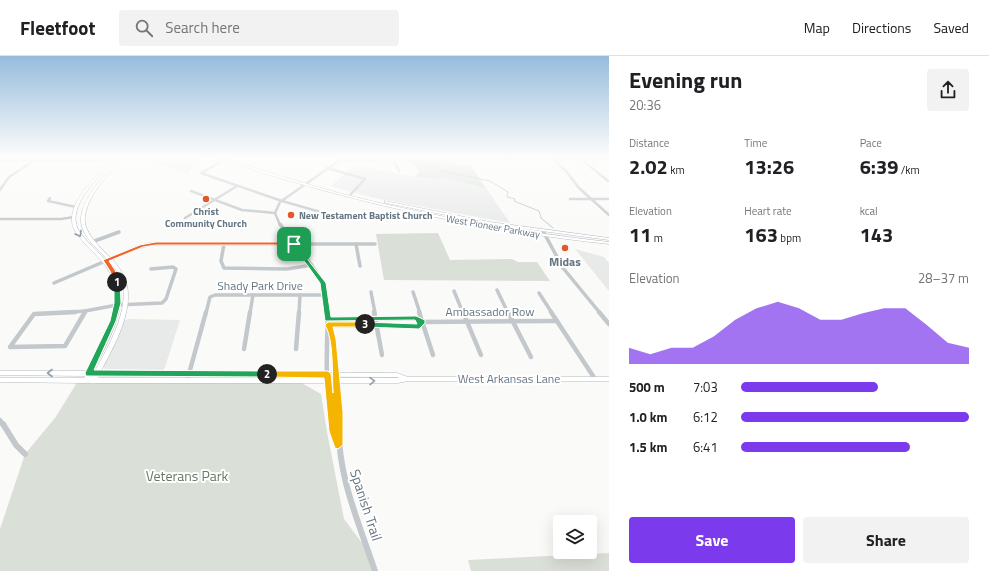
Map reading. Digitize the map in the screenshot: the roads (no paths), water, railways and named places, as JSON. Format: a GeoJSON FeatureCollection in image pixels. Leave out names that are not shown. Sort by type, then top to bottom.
{"type":"FeatureCollection","features":[{"type":"Feature","properties":{"kind":"main road"},"geometry":{"type":"LineString","coordinates":[[85,380],[105,340],[117,305],[118,290],[113,270],[81,238],[74,226],[74,212],[76,207],[96,181]]}},
{"type":"Feature","properties":{"kind":"main road"},"geometry":{"type":"LineString","coordinates":[[93,381],[121,318],[125,305],[125,286],[116,264],[92,242],[84,229],[83,215],[88,200],[104,181]]}},
{"type":"Feature","properties":{"kind":"main road","name":"West Pioneer Parkway"},"geometry":{"type":"LineString","coordinates":[[300,181],[343,195],[442,218],[544,233],[609,239]]}},
{"type":"Feature","properties":{"kind":"main road","name":"West Pioneer Parkway"},"geometry":{"type":"LineString","coordinates":[[307,183],[445,215],[609,244]]}},
{"type":"Feature","properties":{"kind":"main road"},"geometry":{"type":"LineString","coordinates":[[74,212],[83,215]]}},
{"type":"Feature","properties":{"kind":"main road","name":"West Arkansas Lane"},"geometry":{"type":"LineString","coordinates":[[0,373],[97,373],[328,382],[398,381],[408,379],[609,379]]}},
{"type":"Feature","properties":{"kind":"main road","name":"West Arkansas Lane"},"geometry":{"type":"LineString","coordinates":[[0,380],[93,381],[328,374],[396,375],[408,379]]}},
{"type":"Feature","properties":{"kind":"street"},"geometry":{"type":"LineString","coordinates":[[0,190],[6,181]]}},
{"type":"Feature","properties":{"kind":"street"},"geometry":{"type":"LineString","coordinates":[[225,181],[282,201],[338,217]]}},
{"type":"Feature","properties":{"kind":"street"},"geometry":{"type":"LineString","coordinates":[[191,191],[254,214],[275,213],[277,205],[310,181]]}},
{"type":"Feature","properties":{"kind":"street"},"geometry":{"type":"LineString","coordinates":[[351,194],[363,181]]}},
{"type":"Feature","properties":{"kind":"street"},"geometry":{"type":"LineString","coordinates":[[574,181],[609,215]]}},
{"type":"Feature","properties":{"kind":"street"},"geometry":{"type":"LineString","coordinates":[[185,218],[237,186]]}},
{"type":"Feature","properties":{"kind":"street"},"geometry":{"type":"LineString","coordinates":[[50,198],[48,201],[76,207]]}},
{"type":"Feature","properties":{"kind":"street"},"geometry":{"type":"LineString","coordinates":[[570,199],[609,199]]}},
{"type":"Feature","properties":{"kind":"street","name":"Spanish Trail"},"geometry":{"type":"LineString","coordinates":[[275,213],[278,222],[312,265],[323,283],[326,295],[328,323],[328,382],[333,431],[338,445],[346,487],[375,571]]}},
{"type":"Feature","properties":{"kind":"street"},"geometry":{"type":"LineString","coordinates":[[0,219],[61,219],[74,217]]}},
{"type":"Feature","properties":{"kind":"street"},"geometry":{"type":"LineString","coordinates":[[92,242],[119,232]]}},
{"type":"Feature","properties":{"kind":"street"},"geometry":{"type":"LineString","coordinates":[[544,233],[548,244],[609,324]]}},
{"type":"Feature","properties":{"kind":"street"},"geometry":{"type":"LineString","coordinates":[[54,283],[111,258],[151,244],[375,244]]}},
{"type":"Feature","properties":{"kind":"street"},"geometry":{"type":"LineString","coordinates":[[224,244],[221,261],[224,268],[287,269],[312,265]]}},
{"type":"Feature","properties":{"kind":"street"},"geometry":{"type":"LineString","coordinates":[[356,244],[360,266]]}},
{"type":"Feature","properties":{"kind":"street"},"geometry":{"type":"LineString","coordinates":[[85,311],[65,346],[10,347],[34,314],[85,311],[117,305],[159,304],[165,301],[176,269],[173,267],[151,269]]}},
{"type":"Feature","properties":{"kind":"street"},"geometry":{"type":"LineString","coordinates":[[497,290],[531,357]]}},
{"type":"Feature","properties":{"kind":"street"},"geometry":{"type":"LineString","coordinates":[[454,291],[480,355]]}},
{"type":"Feature","properties":{"kind":"street"},"geometry":{"type":"LineString","coordinates":[[371,292],[382,354]]}},
{"type":"Feature","properties":{"kind":"street"},"geometry":{"type":"LineString","coordinates":[[413,292],[433,355]]}},
{"type":"Feature","properties":{"kind":"street"},"geometry":{"type":"LineString","coordinates":[[539,293],[595,378]]}},
{"type":"Feature","properties":{"kind":"street","name":"Shady Park Drive"},"geometry":{"type":"LineString","coordinates":[[188,377],[210,297],[215,295],[326,295]]}},
{"type":"Feature","properties":{"kind":"street"},"geometry":{"type":"LineString","coordinates":[[244,349],[253,295]]}},
{"type":"Feature","properties":{"kind":"street"},"geometry":{"type":"LineString","coordinates":[[296,349],[300,295]]}},
{"type":"Feature","properties":{"kind":"street","name":"Ambassador Row"},"geometry":{"type":"LineString","coordinates":[[328,323],[376,322],[416,318],[422,322],[557,321]]}},
{"type":"Feature","properties":{"kind":"street","name":"Ambassador Row"},"geometry":{"type":"LineString","coordinates":[[376,322],[419,326],[422,322]]}},
{"type":"Feature","properties":{"kind":"street","name":"Spanish Trail"},"geometry":{"type":"LineString","coordinates":[[328,323],[333,339],[336,374],[339,432],[338,445]]}},
{"type":"Feature","properties":{"kind":"street"},"geometry":{"type":"LineString","coordinates":[[0,420],[16,445],[25,454]]}},
{"type":"Feature","properties":{"kind":"waterway"},"geometry":{"type":"LineString","coordinates":[[490,181],[508,192],[507,197],[515,199],[514,201],[539,211],[541,218],[553,228]]}},
{"type":"Feature","properties":{"kind":"place","name":"Christ Community Church"},"geometry":{"type":"Point","coordinates":[206,199]}},
{"type":"Feature","properties":{"kind":"place","name":"New Testament Baptist Church"},"geometry":{"type":"Point","coordinates":[291,215]}},
{"type":"Feature","properties":{"kind":"place","name":"Midas"},"geometry":{"type":"Point","coordinates":[565,248]}},
{"type":"Feature","properties":{"kind":"park label","name":"Veterans Park"},"geometry":{"type":"Point","coordinates":[187,476]}}]}
